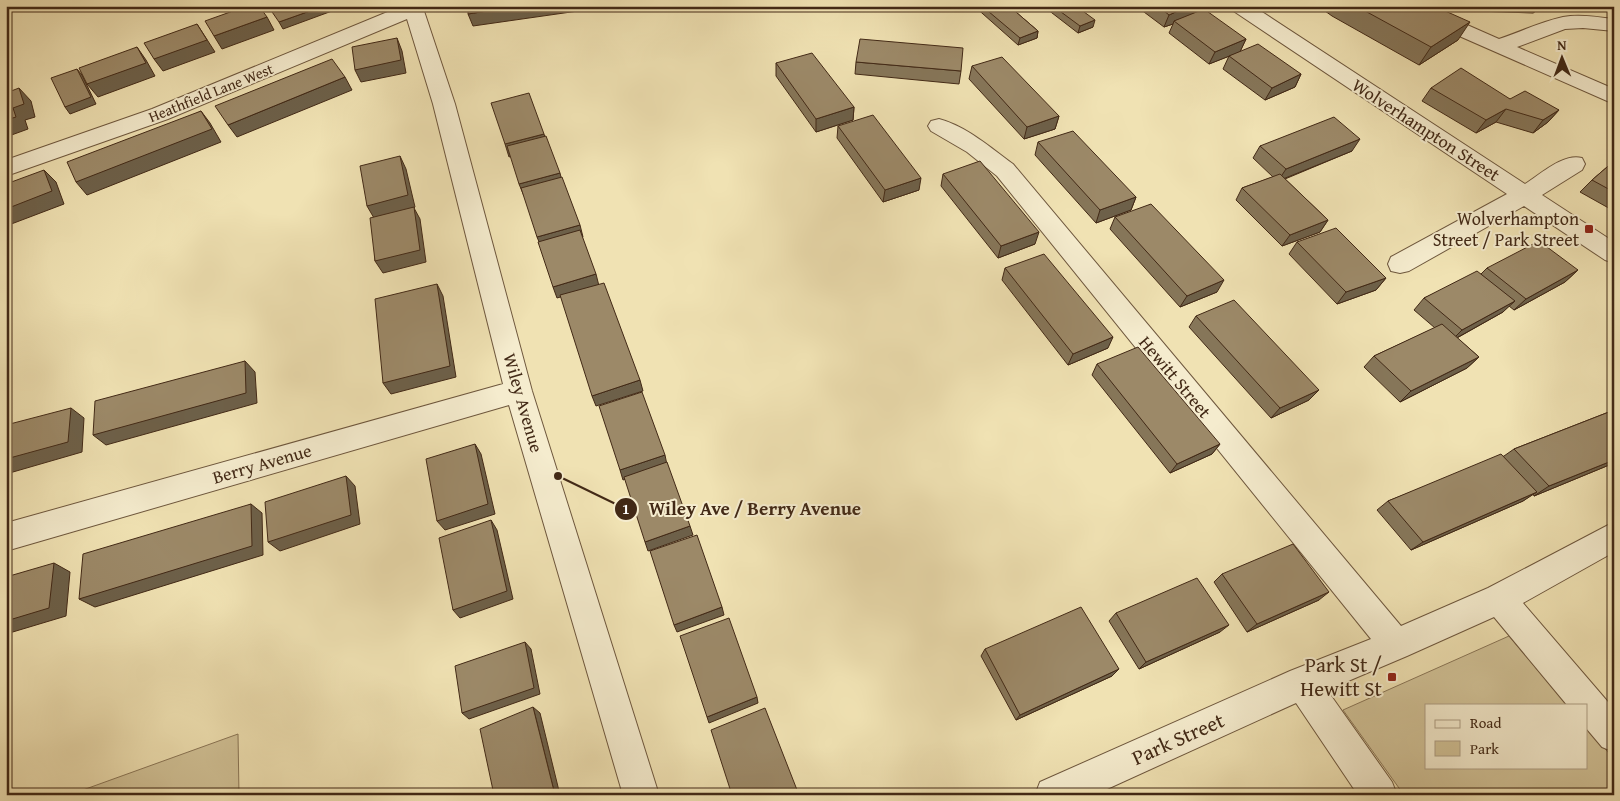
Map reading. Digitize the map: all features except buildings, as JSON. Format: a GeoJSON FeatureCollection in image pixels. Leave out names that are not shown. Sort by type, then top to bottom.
{"type":"FeatureCollection","features":[{"type":"Feature","properties":{"kind":"street","name":"Wolverhampton Street"},"geometry":{"type":"LineString","coordinates":[[1239,6],[1614,254]]}},
{"type":"Feature","properties":{"kind":"street"},"geometry":{"type":"LineString","coordinates":[[1407,6],[1614,97]]}},
{"type":"Feature","properties":{"kind":"street","name":"Heathfield Lane West"},"geometry":{"type":"LineString","coordinates":[[6,168],[160,114],[416,7]]}},
{"type":"Feature","properties":{"kind":"street","name":"Wiley Avenue"},"geometry":{"type":"LineString","coordinates":[[416,7],[444,104],[518,391],[641,795]]}},
{"type":"Feature","properties":{"kind":"street"},"geometry":{"type":"LineString","coordinates":[[1497,46],[1527,38],[1546,28],[1564,23],[1583,22],[1614,25]]}},
{"type":"Feature","properties":{"kind":"street","name":"Hewitt Street"},"geometry":{"type":"LineString","coordinates":[[939,126],[975,147],[1004,170],[1396,645]]}},
{"type":"Feature","properties":{"kind":"street"},"geometry":{"type":"LineString","coordinates":[[1400,264],[1525,195],[1574,164]]}},
{"type":"Feature","properties":{"kind":"street","name":"Berry Avenue"},"geometry":{"type":"LineString","coordinates":[[6,537],[518,391]]}},
{"type":"Feature","properties":{"kind":"street","name":"Park Street"},"geometry":{"type":"LineString","coordinates":[[1053,795],[1302,683],[1396,645],[1499,599],[1614,536]]}},
{"type":"Feature","properties":{"kind":"street"},"geometry":{"type":"LineString","coordinates":[[1499,599],[1588,704]]}},
{"type":"Feature","properties":{"kind":"street"},"geometry":{"type":"LineString","coordinates":[[1302,683],[1379,795]]}},
{"type":"Feature","properties":{"kind":"street"},"geometry":{"type":"LineString","coordinates":[[1588,704],[1614,735]]}},
{"type":"Feature","properties":{"kind":"green space"},"geometry":{"type":"Polygon","coordinates":[[[1509,636],[1566,704],[1425,704],[1425,768],[1588,768],[1588,729],[1614,759],[1614,795],[1404,795],[1343,710],[1509,636]]]}},
{"type":"Feature","properties":{"kind":"green space"},"geometry":{"type":"Polygon","coordinates":[[[238,734],[239,795],[69,795],[238,734]]]}},
{"type":"Feature","properties":{"kind":"place","name":"Wolverhampton Street / Park Street"},"geometry":{"type":"Point","coordinates":[1589,229]}},
{"type":"Feature","properties":{"kind":"place","name":"Wiley Ave / Berry Avenue"},"geometry":{"type":"Point","coordinates":[558,476]}},
{"type":"Feature","properties":{"kind":"place","name":"Park St / Hewitt St"},"geometry":{"type":"Point","coordinates":[1392,677]}}]}
